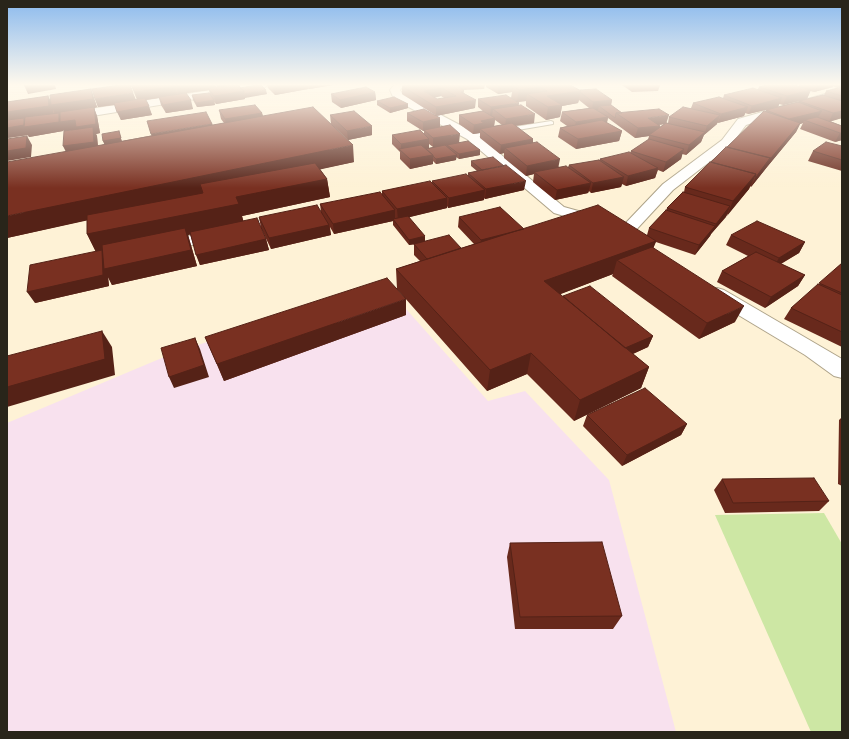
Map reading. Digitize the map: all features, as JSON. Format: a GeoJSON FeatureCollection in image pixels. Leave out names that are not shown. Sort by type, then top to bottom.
{"type":"FeatureCollection","features":[{"type":"Feature","properties":{"kind":"street"},"geometry":{"type":"LineString","coordinates":[[7,126],[48,119]]}},
{"type":"Feature","properties":{"kind":"street"},"geometry":{"type":"LineString","coordinates":[[437,119],[472,140],[505,173],[559,210],[634,236],[648,210],[668,187],[726,143],[742,122],[750,119]]}},
{"type":"Feature","properties":{"kind":"street"},"geometry":{"type":"LineString","coordinates":[[148,249],[304,216]]}},
{"type":"Feature","properties":{"kind":"street"},"geometry":{"type":"LineString","coordinates":[[705,286],[812,350],[842,370]]}},
{"type":"Feature","properties":{"kind":"lane"},"geometry":{"type":"LineString","coordinates":[[472,140],[551,123]]}},
{"type":"Feature","properties":{"kind":"shaded area"},"geometry":{"type":"Polygon","coordinates":[[[382,282],[488,401],[525,391],[609,480],[676,732],[7,732],[7,423],[169,355],[382,282]]]}},
{"type":"Feature","properties":{"kind":"green space"},"geometry":{"type":"Polygon","coordinates":[[[824,513],[842,544],[842,732],[811,732],[715,515],[824,513]]]}},
{"type":"Feature","properties":{"kind":"building"},"geometry":{"type":"Polygon","coordinates":[[[24,119],[24,125],[7,128],[7,120],[24,119]]]}},
{"type":"Feature","properties":{"kind":"building"},"geometry":{"type":"Polygon","coordinates":[[[25,119],[59,119],[59,122],[24,127],[25,119]]]}},
{"type":"Feature","properties":{"kind":"building"},"geometry":{"type":"Polygon","coordinates":[[[60,119],[95,119],[96,124],[76,127],[75,120],[60,122],[60,119]]]}},
{"type":"Feature","properties":{"kind":"building"},"geometry":{"type":"Polygon","coordinates":[[[157,119],[210,119],[212,124],[151,134],[147,121],[157,119]]]}},
{"type":"Feature","properties":{"kind":"building"},"geometry":{"type":"Polygon","coordinates":[[[244,119],[326,119],[353,145],[7,216],[7,162],[244,119]]]}},
{"type":"Feature","properties":{"kind":"building"},"geometry":{"type":"Polygon","coordinates":[[[335,119],[364,119],[372,126],[347,131],[335,119]]]}},
{"type":"Feature","properties":{"kind":"building"},"geometry":{"type":"Polygon","coordinates":[[[419,119],[434,119],[423,122],[419,119]]]}},
{"type":"Feature","properties":{"kind":"building"},"geometry":{"type":"Polygon","coordinates":[[[466,119],[488,119],[481,121],[484,123],[474,125],[466,119]]]}},
{"type":"Feature","properties":{"kind":"building"},"geometry":{"type":"Polygon","coordinates":[[[572,119],[592,119],[576,122],[572,119]]]}},
{"type":"Feature","properties":{"kind":"building"},"geometry":{"type":"Polygon","coordinates":[[[626,119],[650,119],[660,126],[638,128],[626,119]]]}},
{"type":"Feature","properties":{"kind":"building"},"geometry":{"type":"Polygon","coordinates":[[[679,119],[715,119],[707,126],[679,119]]]}},
{"type":"Feature","properties":{"kind":"building"},"geometry":{"type":"Polygon","coordinates":[[[755,119],[789,119],[800,123],[771,158],[727,147],[755,119]]]}},
{"type":"Feature","properties":{"kind":"building"},"geometry":{"type":"Polygon","coordinates":[[[824,119],[842,126],[842,133],[840,133],[804,120],[824,119]]]}},
{"type":"Feature","properties":{"kind":"building"},"geometry":{"type":"Polygon","coordinates":[[[602,120],[622,131],[578,139],[560,128],[602,120]]]}},
{"type":"Feature","properties":{"kind":"building"},"geometry":{"type":"Polygon","coordinates":[[[512,123],[533,139],[501,145],[480,129],[512,123]]]}},
{"type":"Feature","properties":{"kind":"building"},"geometry":{"type":"Polygon","coordinates":[[[666,123],[705,132],[689,145],[649,135],[666,123]]]}},
{"type":"Feature","properties":{"kind":"building"},"geometry":{"type":"Polygon","coordinates":[[[450,125],[460,134],[433,138],[424,130],[450,125]]]}},
{"type":"Feature","properties":{"kind":"building"},"geometry":{"type":"Polygon","coordinates":[[[93,127],[94,142],[63,146],[64,131],[93,127]]]}},
{"type":"Feature","properties":{"kind":"building"},"geometry":{"type":"Polygon","coordinates":[[[420,130],[429,139],[401,144],[392,135],[420,130]]]}},
{"type":"Feature","properties":{"kind":"building"},"geometry":{"type":"Polygon","coordinates":[[[119,131],[121,138],[103,141],[102,134],[119,131]]]}},
{"type":"Feature","properties":{"kind":"building"},"geometry":{"type":"Polygon","coordinates":[[[27,136],[26,148],[7,151],[7,139],[27,136]]]}},
{"type":"Feature","properties":{"kind":"building"},"geometry":{"type":"Polygon","coordinates":[[[649,139],[684,149],[666,162],[631,151],[649,139]]]}},
{"type":"Feature","properties":{"kind":"building"},"geometry":{"type":"Polygon","coordinates":[[[468,141],[480,150],[459,154],[447,145],[468,141]]]}},
{"type":"Feature","properties":{"kind":"building"},"geometry":{"type":"Polygon","coordinates":[[[537,142],[560,159],[527,166],[505,148],[537,142]]]}},
{"type":"Feature","properties":{"kind":"building"},"geometry":{"type":"Polygon","coordinates":[[[826,142],[842,146],[842,160],[813,151],[826,142]]]}},
{"type":"Feature","properties":{"kind":"building"},"geometry":{"type":"Polygon","coordinates":[[[421,145],[433,155],[410,159],[399,149],[421,145]]]}},
{"type":"Feature","properties":{"kind":"building"},"geometry":{"type":"Polygon","coordinates":[[[445,145],[457,155],[436,159],[426,149],[445,145]]]}},
{"type":"Feature","properties":{"kind":"building"},"geometry":{"type":"Polygon","coordinates":[[[726,147],[770,158],[755,177],[756,174],[711,162],[726,147]]]}},
{"type":"Feature","properties":{"kind":"building"},"geometry":{"type":"Polygon","coordinates":[[[629,152],[658,168],[628,176],[600,159],[629,152]]]}},
{"type":"Feature","properties":{"kind":"building"},"geometry":{"type":"Polygon","coordinates":[[[493,157],[504,166],[482,170],[471,161],[493,157]]]}},
{"type":"Feature","properties":{"kind":"building"},"geometry":{"type":"Polygon","coordinates":[[[599,160],[624,177],[593,183],[569,165],[599,160]]]}},
{"type":"Feature","properties":{"kind":"building"},"geometry":{"type":"Polygon","coordinates":[[[710,162],[756,174],[733,201],[685,187],[710,162]]]}},
{"type":"Feature","properties":{"kind":"building"},"geometry":{"type":"Polygon","coordinates":[[[315,163],[327,179],[236,197],[239,204],[87,234],[87,215],[203,193],[200,184],[315,163]]]}},
{"type":"Feature","properties":{"kind":"building"},"geometry":{"type":"Polygon","coordinates":[[[506,165],[526,181],[486,189],[468,173],[506,165]]]}},
{"type":"Feature","properties":{"kind":"building"},"geometry":{"type":"Polygon","coordinates":[[[566,166],[591,183],[557,190],[534,172],[566,166]]]}},
{"type":"Feature","properties":{"kind":"building"},"geometry":{"type":"Polygon","coordinates":[[[466,174],[485,190],[449,198],[432,181],[466,174]]]}},
{"type":"Feature","properties":{"kind":"building"},"geometry":{"type":"Polygon","coordinates":[[[430,181],[447,198],[397,209],[382,191],[430,181]]]}},
{"type":"Feature","properties":{"kind":"building"},"geometry":{"type":"Polygon","coordinates":[[[380,192],[395,210],[333,224],[320,204],[380,192]]]}},
{"type":"Feature","properties":{"kind":"building"},"geometry":{"type":"Polygon","coordinates":[[[683,192],[730,206],[716,224],[667,208],[683,192]]]}},
{"type":"Feature","properties":{"kind":"building"},"geometry":{"type":"Polygon","coordinates":[[[317,205],[329,225],[269,238],[259,217],[317,205]]]}},
{"type":"Feature","properties":{"kind":"building"},"geometry":{"type":"Polygon","coordinates":[[[598,205],[656,241],[544,281],[649,367],[580,400],[531,353],[490,370],[396,269],[598,205]]]}},
{"type":"Feature","properties":{"kind":"building"},"geometry":{"type":"Polygon","coordinates":[[[500,207],[524,229],[481,240],[459,217],[500,207]]]}},
{"type":"Feature","properties":{"kind":"building"},"geometry":{"type":"Polygon","coordinates":[[[666,210],[715,226],[699,245],[649,228],[666,210]]]}},
{"type":"Feature","properties":{"kind":"building"},"geometry":{"type":"Polygon","coordinates":[[[408,216],[425,236],[409,240],[393,219],[408,216]]]}},
{"type":"Feature","properties":{"kind":"building"},"geometry":{"type":"Polygon","coordinates":[[[257,218],[266,239],[196,255],[190,232],[257,218]]]}},
{"type":"Feature","properties":{"kind":"building"},"geometry":{"type":"Polygon","coordinates":[[[757,221],[805,242],[779,258],[731,235],[757,221]]]}},
{"type":"Feature","properties":{"kind":"building"},"geometry":{"type":"Polygon","coordinates":[[[185,228],[191,250],[104,269],[102,245],[185,228]]]}},
{"type":"Feature","properties":{"kind":"building"},"geometry":{"type":"Polygon","coordinates":[[[449,235],[461,248],[427,259],[414,244],[449,235]]]}},
{"type":"Feature","properties":{"kind":"building"},"geometry":{"type":"Polygon","coordinates":[[[652,247],[744,306],[707,323],[617,260],[652,247]]]}},
{"type":"Feature","properties":{"kind":"building"},"geometry":{"type":"Polygon","coordinates":[[[102,250],[103,275],[27,292],[30,265],[102,250]]]}},
{"type":"Feature","properties":{"kind":"building"},"geometry":{"type":"Polygon","coordinates":[[[756,252],[805,275],[771,297],[722,271],[756,252]]]}},
{"type":"Feature","properties":{"kind":"building"},"geometry":{"type":"Polygon","coordinates":[[[842,263],[842,293],[819,283],[842,263]]]}},
{"type":"Feature","properties":{"kind":"building"},"geometry":{"type":"Polygon","coordinates":[[[387,278],[406,299],[217,364],[205,337],[387,278]]]}},
{"type":"Feature","properties":{"kind":"building"},"geometry":{"type":"Polygon","coordinates":[[[818,284],[842,295],[842,332],[791,308],[818,284]]]}},
{"type":"Feature","properties":{"kind":"building"},"geometry":{"type":"Polygon","coordinates":[[[590,286],[653,336],[625,348],[563,296],[590,286]]]}},
{"type":"Feature","properties":{"kind":"building"},"geometry":{"type":"Polygon","coordinates":[[[102,331],[105,359],[7,387],[7,356],[102,331]]]}},
{"type":"Feature","properties":{"kind":"building"},"geometry":{"type":"Polygon","coordinates":[[[195,338],[204,365],[169,377],[161,348],[195,338]]]}},
{"type":"Feature","properties":{"kind":"building"},"geometry":{"type":"Polygon","coordinates":[[[645,388],[687,424],[627,455],[587,415],[645,388]]]}},
{"type":"Feature","properties":{"kind":"building"},"geometry":{"type":"Polygon","coordinates":[[[814,478],[829,501],[733,503],[722,479],[814,478]]]}},
{"type":"Feature","properties":{"kind":"building"},"geometry":{"type":"Polygon","coordinates":[[[602,542],[622,616],[520,617],[510,543],[602,542]]]}}]}
